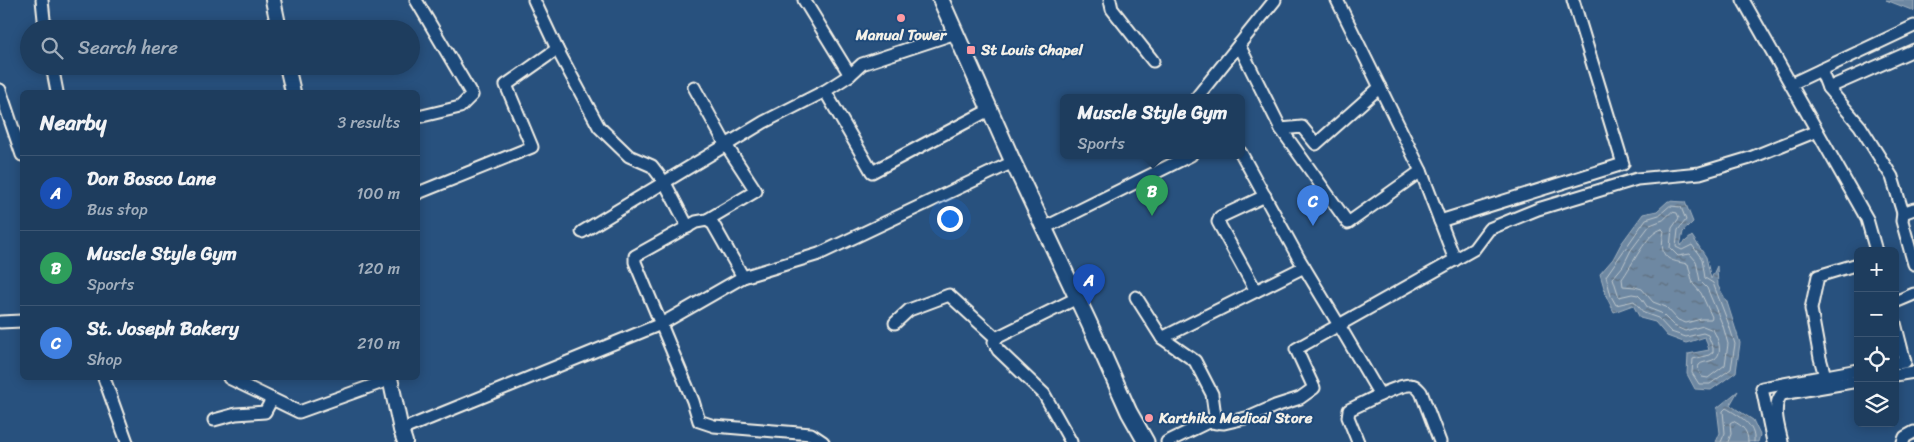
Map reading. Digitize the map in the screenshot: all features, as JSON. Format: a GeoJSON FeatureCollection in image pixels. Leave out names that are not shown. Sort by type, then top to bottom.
{"type":"FeatureCollection","features":[{"type":"Feature","properties":{"kind":"main road"},"geometry":{"type":"LineString","coordinates":[[941,0],[1013,162],[1129,412],[1146,442]]}},
{"type":"Feature","properties":{"kind":"street"},"geometry":{"type":"LineString","coordinates":[[42,0],[44,20]]}},
{"type":"Feature","properties":{"kind":"street"},"geometry":{"type":"LineString","coordinates":[[273,0],[277,20]]}},
{"type":"Feature","properties":{"kind":"street"},"geometry":{"type":"LineString","coordinates":[[416,0],[472,95],[460,107],[420,117]]}},
{"type":"Feature","properties":{"kind":"street"},"geometry":{"type":"LineString","coordinates":[[534,0],[557,49],[599,127],[629,156],[652,166],[665,183],[688,227]]}},
{"type":"Feature","properties":{"kind":"street"},"geometry":{"type":"LineString","coordinates":[[804,0],[850,75]]}},
{"type":"Feature","properties":{"kind":"street"},"geometry":{"type":"LineString","coordinates":[[1110,0],[1112,9],[1154,61]]}},
{"type":"Feature","properties":{"kind":"street"},"geometry":{"type":"LineString","coordinates":[[1199,94],[1275,0]]}},
{"type":"Feature","properties":{"kind":"street"},"geometry":{"type":"LineString","coordinates":[[1337,0],[1421,171],[1455,260]]}},
{"type":"Feature","properties":{"kind":"street"},"geometry":{"type":"LineString","coordinates":[[1440,221],[1623,164],[1573,0]]}},
{"type":"Feature","properties":{"kind":"street"},"geometry":{"type":"LineString","coordinates":[[1743,0],[1867,220],[1875,247]]}},
{"type":"Feature","properties":{"kind":"street"},"geometry":{"type":"LineString","coordinates":[[1791,84],[1914,26]]}},
{"type":"Feature","properties":{"kind":"street"},"geometry":{"type":"LineString","coordinates":[[582,232],[764,122],[825,91],[850,75],[862,64],[956,33]]}},
{"type":"Feature","properties":{"kind":"street"},"geometry":{"type":"LineString","coordinates":[[1239,45],[1281,130],[1348,222],[1421,171]]}},
{"type":"Feature","properties":{"kind":"street"},"geometry":{"type":"LineString","coordinates":[[420,192],[532,148],[506,86],[557,49]]}},
{"type":"Feature","properties":{"kind":"street"},"geometry":{"type":"LineString","coordinates":[[1828,88],[1914,50]]}},
{"type":"Feature","properties":{"kind":"street"},"geometry":{"type":"LineString","coordinates":[[1821,70],[1828,88],[1860,126],[1892,177],[1909,211],[1902,221],[1914,264]]}},
{"type":"Feature","properties":{"kind":"street"},"geometry":{"type":"LineString","coordinates":[[54,75],[57,90]]}},
{"type":"Feature","properties":{"kind":"street"},"geometry":{"type":"LineString","coordinates":[[289,75],[293,90]]}},
{"type":"Feature","properties":{"kind":"street"},"geometry":{"type":"LineString","coordinates":[[694,87],[726,145],[756,191],[707,220],[696,222],[635,256],[635,262],[699,422],[779,437],[811,434],[823,442]]}},
{"type":"Feature","properties":{"kind":"street"},"geometry":{"type":"LineString","coordinates":[[1281,130],[1302,127],[1316,144],[1380,87]]}},
{"type":"Feature","properties":{"kind":"street"},"geometry":{"type":"LineString","coordinates":[[0,90],[20,149]]}},
{"type":"Feature","properties":{"kind":"street"},"geometry":{"type":"LineString","coordinates":[[825,91],[872,172],[991,109]]}},
{"type":"Feature","properties":{"kind":"street"},"geometry":{"type":"LineString","coordinates":[[1167,442],[1204,424],[1224,423],[1250,417],[1300,398],[1308,393],[1314,388],[1296,349],[1474,249],[1489,229],[1538,209],[1637,180],[1700,173],[1750,158],[1817,131]]}},
{"type":"Feature","properties":{"kind":"street"},"geometry":{"type":"LineString","coordinates":[[1044,228],[1183,159]]}},
{"type":"Feature","properties":{"kind":"street"},"geometry":{"type":"LineString","coordinates":[[1244,159],[1304,267],[1380,396]]}},
{"type":"Feature","properties":{"kind":"street"},"geometry":{"type":"LineString","coordinates":[[391,380],[403,436],[661,324],[743,277],[819,254],[1013,162]]}},
{"type":"Feature","properties":{"kind":"street"},"geometry":{"type":"LineString","coordinates":[[1256,291],[1218,222],[1220,217],[1264,196]]}},
{"type":"Feature","properties":{"kind":"street"},"geometry":{"type":"LineString","coordinates":[[707,220],[713,224],[743,277]]}},
{"type":"Feature","properties":{"kind":"street"},"geometry":{"type":"LineString","coordinates":[[1825,376],[1811,309],[1818,276],[1854,265]]}},
{"type":"Feature","properties":{"kind":"street"},"geometry":{"type":"LineString","coordinates":[[1162,338],[1304,267]]}},
{"type":"Feature","properties":{"kind":"street"},"geometry":{"type":"LineString","coordinates":[[1899,300],[1914,294]]}},
{"type":"Feature","properties":{"kind":"street"},"geometry":{"type":"LineString","coordinates":[[895,323],[909,310],[949,295],[996,338]]}},
{"type":"Feature","properties":{"kind":"street"},"geometry":{"type":"LineString","coordinates":[[1136,297],[1162,338],[1195,361],[1212,394],[1216,423]]}},
{"type":"Feature","properties":{"kind":"street"},"geometry":{"type":"LineString","coordinates":[[1071,442],[1044,394],[998,350],[994,342],[996,338],[1077,298]]}},
{"type":"Feature","properties":{"kind":"street"},"geometry":{"type":"LineString","coordinates":[[0,322],[20,321]]}},
{"type":"Feature","properties":{"kind":"street"},"geometry":{"type":"LineString","coordinates":[[1899,337],[1905,361]]}},
{"type":"Feature","properties":{"kind":"street"},"geometry":{"type":"LineString","coordinates":[[1773,442],[1762,388],[1854,371]]}},
{"type":"Feature","properties":{"kind":"street"},"geometry":{"type":"LineString","coordinates":[[1899,374],[1914,372]]}},
{"type":"Feature","properties":{"kind":"street"},"geometry":{"type":"LineString","coordinates":[[105,380],[127,442]]}},
{"type":"Feature","properties":{"kind":"street"},"geometry":{"type":"LineString","coordinates":[[236,380],[299,412],[386,380]]}},
{"type":"Feature","properties":{"kind":"street"},"geometry":{"type":"LineString","coordinates":[[1782,442],[1777,406],[1778,398],[1782,394],[1854,382]]}},
{"type":"Feature","properties":{"kind":"street"},"geometry":{"type":"LineString","coordinates":[[1358,442],[1348,412],[1380,396],[1411,384],[1416,386],[1421,392],[1440,442]]}},
{"type":"Feature","properties":{"kind":"street"},"geometry":{"type":"LineString","coordinates":[[214,420],[236,414],[265,412],[272,399]]}},
{"type":"Feature","properties":{"kind":"street"},"geometry":{"type":"LineString","coordinates":[[1903,442],[1905,437],[1914,432]]}},
{"type":"Feature","properties":{"kind":"water"},"geometry":{"type":"Polygon","coordinates":[[[1886,0],[1914,0],[1914,11],[1886,0]]]}},
{"type":"Feature","properties":{"kind":"water"},"geometry":{"type":"Polygon","coordinates":[[[1668,201],[1685,202],[1693,222],[1683,232],[1680,246],[1692,236],[1706,257],[1711,279],[1717,266],[1718,286],[1727,302],[1740,343],[1736,372],[1711,390],[1695,389],[1687,374],[1688,354],[1709,350],[1705,337],[1686,343],[1667,336],[1655,322],[1640,318],[1633,305],[1614,312],[1607,298],[1600,274],[1613,259],[1621,244],[1643,214],[1657,211],[1668,201]]]}},
{"type":"Feature","properties":{"kind":"water"},"geometry":{"type":"Polygon","coordinates":[[[1738,391],[1730,405],[1753,420],[1760,435],[1758,442],[1716,442],[1720,433],[1717,408],[1738,391]]]}},
{"type":"Feature","properties":{"kind":"place","name":"Manual Tower"},"geometry":{"type":"Point","coordinates":[901,18]}},
{"type":"Feature","properties":{"kind":"place","name":"St Louis Chapel"},"geometry":{"type":"Point","coordinates":[971,50]}},
{"type":"Feature","properties":{"kind":"place","name":"Muscle Style Gym"},"geometry":{"type":"Point","coordinates":[1152,216]}},
{"type":"Feature","properties":{"kind":"place","name":"St. Joseph Bakery"},"geometry":{"type":"Point","coordinates":[1313,226]}},
{"type":"Feature","properties":{"kind":"place","name":"Don Bosco Lane"},"geometry":{"type":"Point","coordinates":[1089,305]}},
{"type":"Feature","properties":{"kind":"place","name":"Karthika Medical Store"},"geometry":{"type":"Point","coordinates":[1149,418]}}]}
